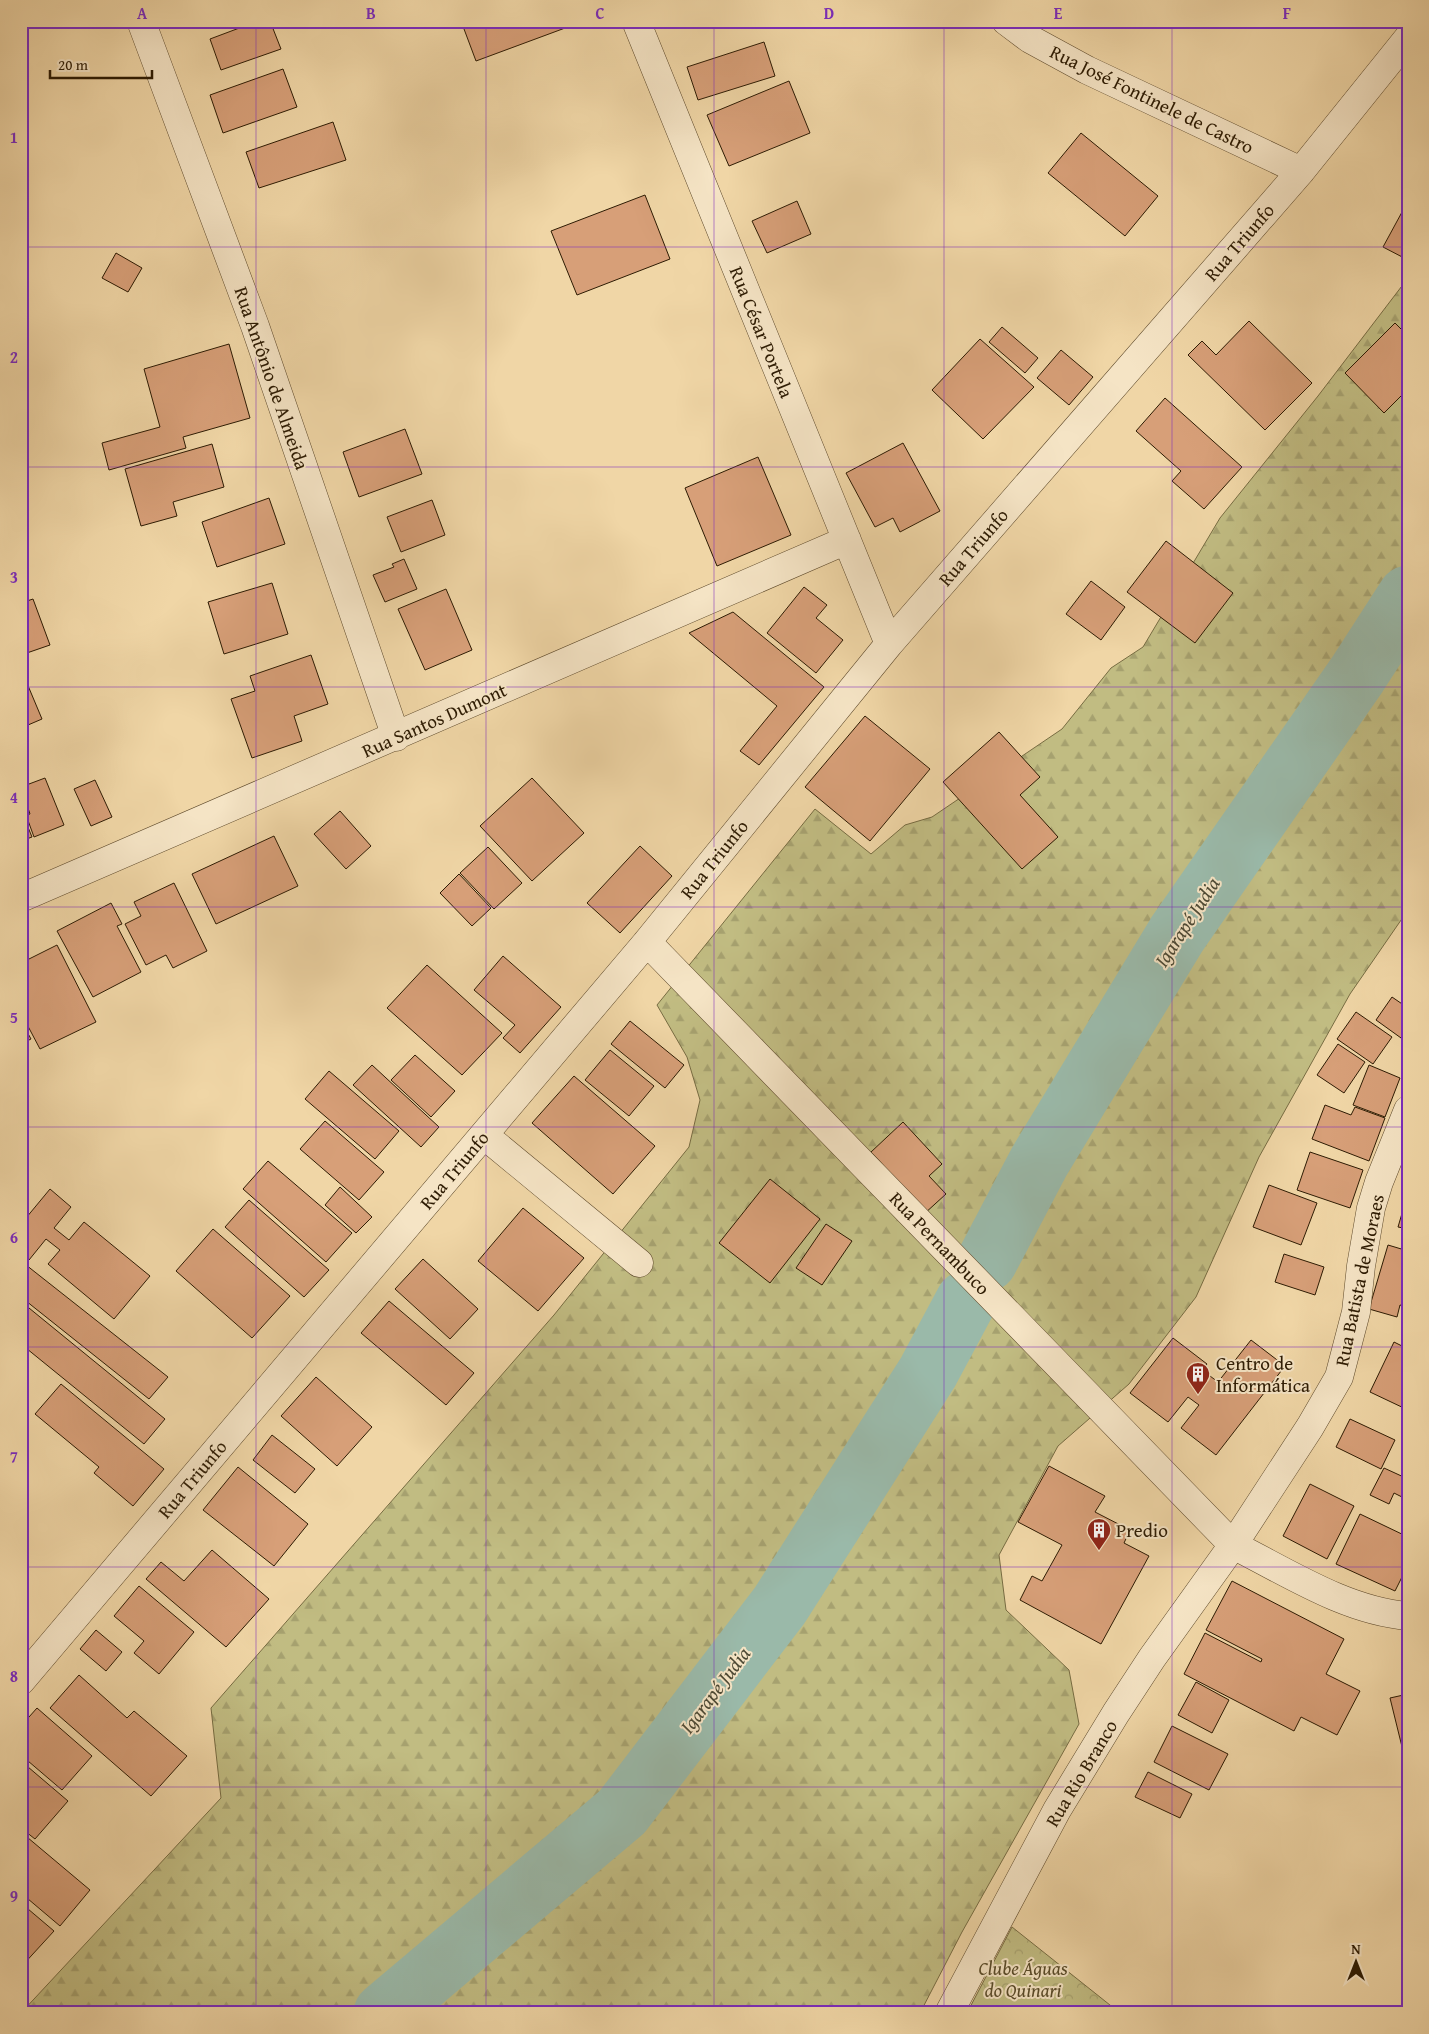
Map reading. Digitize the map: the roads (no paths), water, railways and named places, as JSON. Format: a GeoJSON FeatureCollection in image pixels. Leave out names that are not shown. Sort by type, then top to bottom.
{"type":"FeatureCollection","features":[{"type":"Feature","properties":{"kind":"street","name":"Rua Antônio de Almeida"},"geometry":{"type":"LineString","coordinates":[[141,21],[256,326],[396,737]]}},
{"type":"Feature","properties":{"kind":"street","name":"Rua César Portela"},"geometry":{"type":"LineString","coordinates":[[636,21],[889,644]]}},
{"type":"Feature","properties":{"kind":"street","name":"Rua José Fontinele de Castro"},"geometry":{"type":"LineString","coordinates":[[1006,21],[1030,39],[1087,70],[1301,171]]}},
{"type":"Feature","properties":{"kind":"street","name":"Rua Triunfo"},"geometry":{"type":"LineString","coordinates":[[21,1681],[647,942],[889,644],[1301,171],[1408,38]]}},
{"type":"Feature","properties":{"kind":"street","name":"Rua Santos Dumont"},"geometry":{"type":"LineString","coordinates":[[21,898],[847,540]]}},
{"type":"Feature","properties":{"kind":"street","name":"Rua Pernambuco"},"geometry":{"type":"LineString","coordinates":[[647,942],[1233,1545],[1317,1588],[1372,1611],[1408,1616]]}},
{"type":"Feature","properties":{"kind":"street","name":"Rua Batista de Moraes"},"geometry":{"type":"LineString","coordinates":[[1233,1545],[1314,1420],[1339,1377],[1356,1312],[1361,1266],[1371,1208],[1408,1110]]}},
{"type":"Feature","properties":{"kind":"street"},"geometry":{"type":"LineString","coordinates":[[484,1135],[639,1263]]}},
{"type":"Feature","properties":{"kind":"street","name":"Rua Rio Branco"},"geometry":{"type":"LineString","coordinates":[[949,2013],[1002,1911],[1077,1778],[1152,1658],[1233,1545]]}},
{"type":"Feature","properties":{"kind":"waterway","name":"Igarapé Judia"},"geometry":{"type":"LineString","coordinates":[[987,1261],[1039,1162],[1177,934],[1357,675],[1408,596]]}},
{"type":"Feature","properties":{"kind":"waterway","name":"Igarapé Judia"},"geometry":{"type":"LineString","coordinates":[[384,2013],[622,1812],[780,1605],[928,1372],[966,1301]]}},
{"type":"Feature","properties":{"kind":"place","name":"Centro de Informática"},"geometry":{"type":"Point","coordinates":[1198,1395]}},
{"type":"Feature","properties":{"kind":"place","name":"Predio"},"geometry":{"type":"Point","coordinates":[1099,1551]}},
{"type":"Feature","properties":{"kind":"park label","name":"Clube Águas do Quinari"},"geometry":{"type":"Point","coordinates":[1023,1979]}}]}
